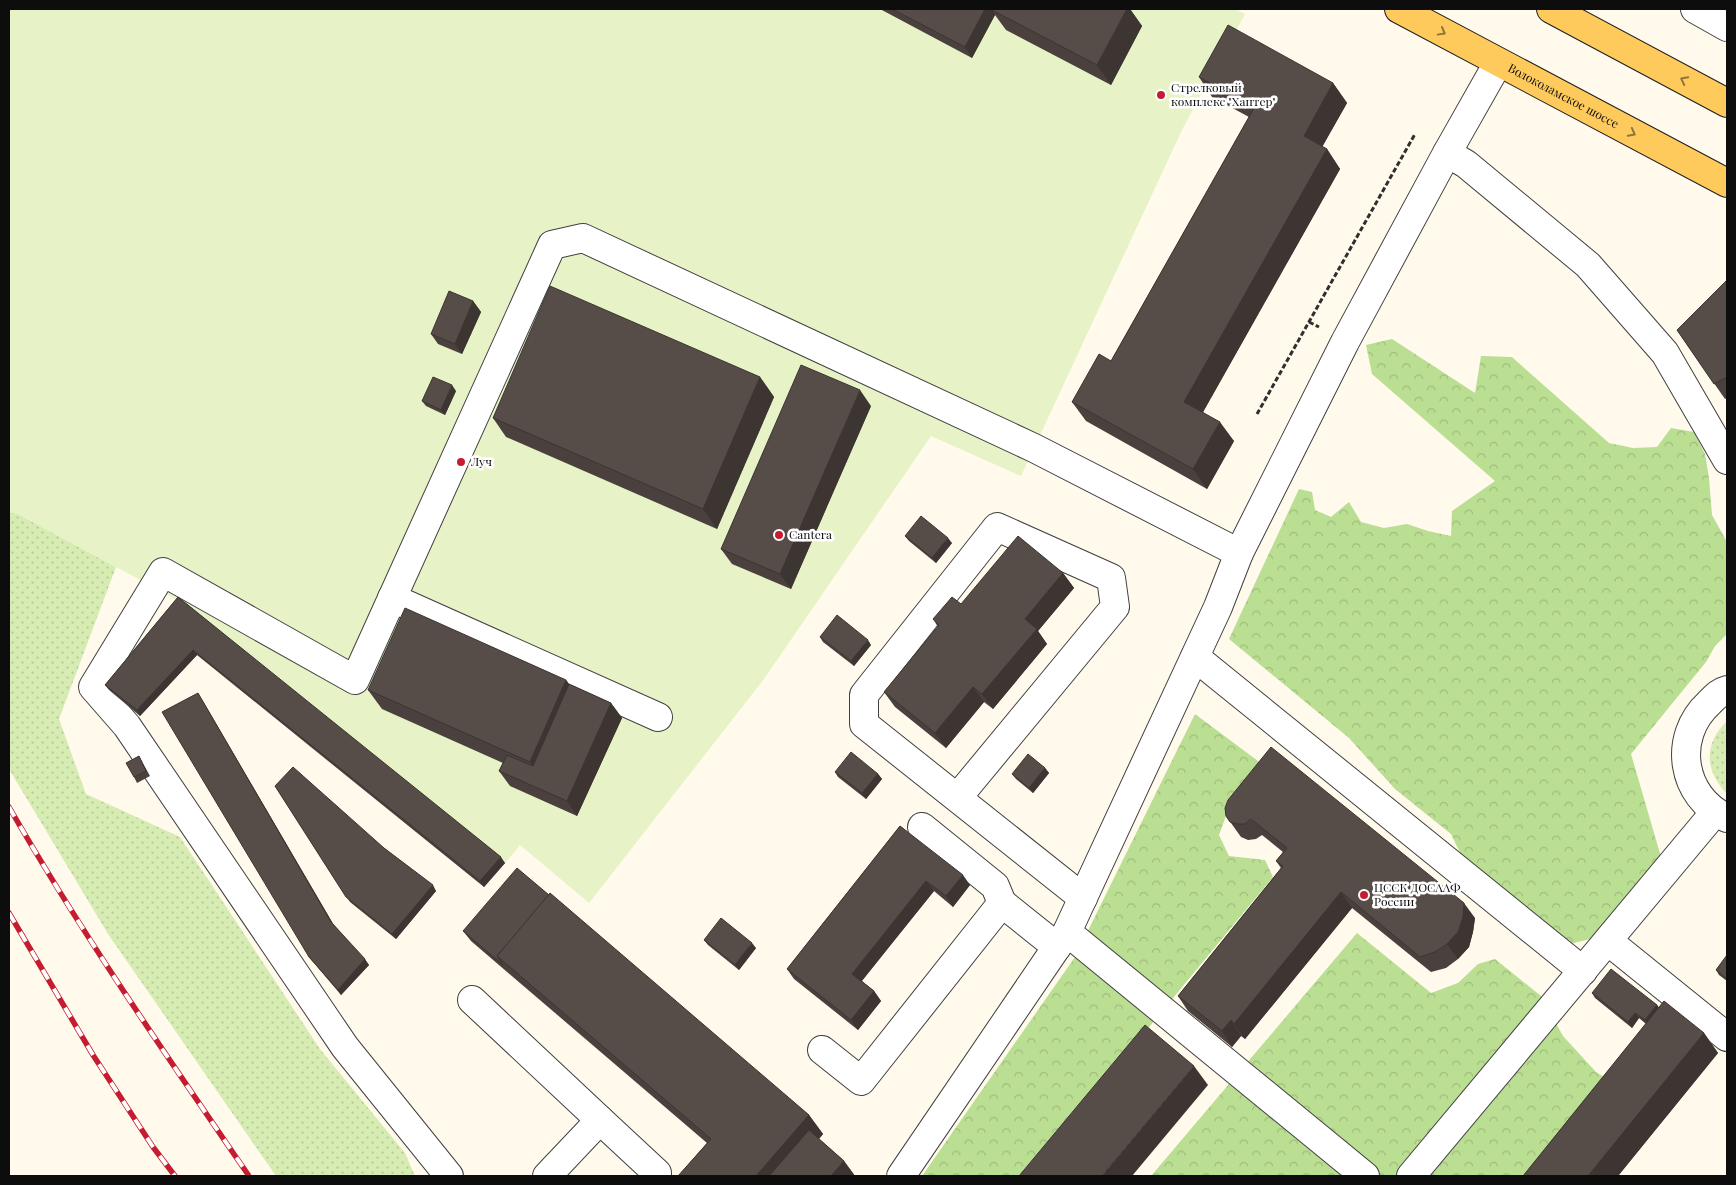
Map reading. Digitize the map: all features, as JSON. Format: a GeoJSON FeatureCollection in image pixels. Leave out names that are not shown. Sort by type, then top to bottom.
{"type":"FeatureCollection","features":[{"type":"Feature","properties":{"kind":"main road","name":"Волоколамское шоссе"},"geometry":{"type":"LineString","coordinates":[[1399,9],[1727,183]]}},
{"type":"Feature","properties":{"kind":"main road"},"geometry":{"type":"LineString","coordinates":[[1551,9],[1727,103]]}},
{"type":"Feature","properties":{"kind":"main road"},"geometry":{"type":"LineString","coordinates":[[1582,9],[1650,63]]}},
{"type":"Feature","properties":{"kind":"street"},"geometry":{"type":"LineString","coordinates":[[1695,9],[1727,27]]}},
{"type":"Feature","properties":{"kind":"street"},"geometry":{"type":"LineString","coordinates":[[900,1176],[1062,939],[1196,657],[1239,554],[1345,342],[1446,153],[1498,62]]}},
{"type":"Feature","properties":{"kind":"street"},"geometry":{"type":"LineString","coordinates":[[1446,153],[1466,164],[1588,265],[1665,353],[1727,460]]}},
{"type":"Feature","properties":{"kind":"street"},"geometry":{"type":"LineString","coordinates":[[450,1176],[346,1047],[127,726],[93,687],[163,572],[355,680],[552,245],[583,238],[1034,448],[1239,554]]}},
{"type":"Feature","properties":{"kind":"street"},"geometry":{"type":"LineString","coordinates":[[957,798],[1114,607],[1111,578],[997,527],[864,695],[864,724],[957,798],[1083,898]]}},
{"type":"Feature","properties":{"kind":"street"},"geometry":{"type":"LineString","coordinates":[[392,598],[658,717]]}},
{"type":"Feature","properties":{"kind":"street"},"geometry":{"type":"LineString","coordinates":[[1196,657],[1583,971]]}},
{"type":"Feature","properties":{"kind":"street"},"geometry":{"type":"LineString","coordinates":[[1411,1176],[1583,971],[1721,815],[1696,792],[1686,766],[1687,737],[1699,712],[1719,692],[1727,690]]}},
{"type":"Feature","properties":{"kind":"street"},"geometry":{"type":"LineString","coordinates":[[922,827],[995,886],[1002,903],[1062,939],[1365,1176]]}},
{"type":"Feature","properties":{"kind":"street"},"geometry":{"type":"LineString","coordinates":[[822,1050],[861,1081],[1002,903]]}},
{"type":"Feature","properties":{"kind":"street"},"geometry":{"type":"LineString","coordinates":[[1608,942],[1727,1037]]}},
{"type":"Feature","properties":{"kind":"street"},"geometry":{"type":"LineString","coordinates":[[472,1000],[657,1176]]}},
{"type":"Feature","properties":{"kind":"street"},"geometry":{"type":"LineString","coordinates":[[547,1176],[600,1120]]}},
{"type":"Feature","properties":{"kind":"path"},"geometry":{"type":"LineString","coordinates":[[1257,414],[1415,134]]}},
{"type":"Feature","properties":{"kind":"green space","name":"Луч"},"geometry":{"type":"Polygon","coordinates":[[[9,9],[1235,9],[1245,14],[1183,128],[1021,476],[931,436],[764,679],[589,903],[520,845],[505,863],[181,602],[18,514],[9,512],[9,9]]]}},
{"type":"Feature","properties":{"kind":"green space"},"geometry":{"type":"Polygon","coordinates":[[[1392,339],[1475,393],[1481,356],[1512,357],[1609,443],[1633,448],[1657,447],[1671,428],[1694,432],[1705,454],[1712,515],[1727,542],[1727,634],[1715,646],[1706,662],[1631,754],[1661,857],[1594,938],[1566,945],[1466,865],[1451,834],[1395,789],[1349,738],[1229,639],[1299,489],[1312,492],[1315,510],[1331,517],[1349,502],[1361,522],[1384,528],[1407,524],[1451,536],[1452,511],[1495,481],[1372,374],[1366,345],[1392,339]]]}},
{"type":"Feature","properties":{"kind":"green space"},"geometry":{"type":"Polygon","coordinates":[[[9,512],[18,514],[116,567],[59,719],[86,794],[180,837],[320,1049],[405,1153],[415,1176],[276,1176],[108,934],[9,769],[9,512]]]}},
{"type":"Feature","properties":{"kind":"green space"},"geometry":{"type":"Polygon","coordinates":[[[1195,714],[1262,764],[1227,813],[1219,835],[1229,856],[1265,860],[1273,877],[1026,1176],[922,1176],[1075,957],[1195,714]]]}},
{"type":"Feature","properties":{"kind":"green space"},"geometry":{"type":"Polygon","coordinates":[[[1727,721],[1727,794],[1714,776],[1710,758],[1714,739],[1727,721]]]}},
{"type":"Feature","properties":{"kind":"green space"},"geometry":{"type":"Polygon","coordinates":[[[1357,933],[1431,993],[1458,983],[1478,964],[1495,959],[1541,996],[1563,1036],[1596,1072],[1615,1084],[1543,1176],[1151,1176],[1357,933]]]}},
{"type":"Feature","properties":{"kind":"building"},"geometry":{"type":"Polygon","coordinates":[[[892,9],[985,9],[965,47],[892,9]]]}},
{"type":"Feature","properties":{"kind":"building"},"geometry":{"type":"Polygon","coordinates":[[[993,9],[1127,9],[1097,65],[993,9]]]}},
{"type":"Feature","properties":{"kind":"building"},"geometry":{"type":"Polygon","coordinates":[[[1228,25],[1333,83],[1304,136],[1327,149],[1184,402],[1220,422],[1193,469],[1072,402],[1099,354],[1111,361],[1254,108],[1199,77],[1228,25]]]}},
{"type":"Feature","properties":{"kind":"building"},"geometry":{"type":"Polygon","coordinates":[[[1727,280],[1727,377],[1714,384],[1677,330],[1727,280]]]}},
{"type":"Feature","properties":{"kind":"building"},"geometry":{"type":"Polygon","coordinates":[[[550,286],[760,377],[703,509],[493,418],[550,286]]]}},
{"type":"Feature","properties":{"kind":"building"},"geometry":{"type":"Polygon","coordinates":[[[449,291],[473,301],[455,344],[431,334],[449,291]]]}},
{"type":"Feature","properties":{"kind":"building"},"geometry":{"type":"Polygon","coordinates":[[[801,365],[860,390],[780,574],[721,549],[801,365]]]}},
{"type":"Feature","properties":{"kind":"building"},"geometry":{"type":"Polygon","coordinates":[[[433,377],[452,385],[441,410],[422,401],[433,377]]]}},
{"type":"Feature","properties":{"kind":"building"},"geometry":{"type":"Polygon","coordinates":[[[921,516],[948,538],[932,558],[905,536],[921,516]]]}},
{"type":"Feature","properties":{"kind":"building"},"geometry":{"type":"Polygon","coordinates":[[[1018,536],[1063,573],[1025,619],[1037,629],[982,694],[973,687],[935,733],[884,692],[939,625],[933,619],[952,597],[961,604],[1018,536]]]}},
{"type":"Feature","properties":{"kind":"building"},"geometry":{"type":"Polygon","coordinates":[[[178,597],[501,857],[480,881],[193,650],[137,710],[105,685],[178,597]]]}},
{"type":"Feature","properties":{"kind":"building"},"geometry":{"type":"Polygon","coordinates":[[[405,608],[566,680],[530,762],[368,690],[405,608]]]}},
{"type":"Feature","properties":{"kind":"building"},"geometry":{"type":"Polygon","coordinates":[[[837,615],[868,640],[851,661],[820,637],[837,615]]]}},
{"type":"Feature","properties":{"kind":"building"},"geometry":{"type":"Polygon","coordinates":[[[569,684],[611,703],[567,801],[499,771],[507,755],[533,766],[569,684]]]}},
{"type":"Feature","properties":{"kind":"building"},"geometry":{"type":"Polygon","coordinates":[[[198,693],[331,922],[365,959],[338,990],[309,957],[162,712],[198,693]]]}},
{"type":"Feature","properties":{"kind":"building","name":"ЦССК ДОСААФ России"},"geometry":{"type":"Polygon","coordinates":[[[1271,747],[1464,903],[1463,917],[1458,932],[1447,944],[1435,952],[1420,957],[1341,892],[1234,1024],[1231,1020],[1222,1031],[1178,996],[1283,866],[1276,861],[1287,848],[1251,819],[1245,824],[1230,822],[1226,816],[1225,808],[1228,800],[1271,747]]]}},
{"type":"Feature","properties":{"kind":"building"},"geometry":{"type":"Polygon","coordinates":[[[851,752],[878,774],[862,793],[835,772],[851,752]]]}},
{"type":"Feature","properties":{"kind":"building"},"geometry":{"type":"Polygon","coordinates":[[[1028,754],[1045,768],[1029,788],[1012,774],[1028,754]]]}},
{"type":"Feature","properties":{"kind":"building"},"geometry":{"type":"Polygon","coordinates":[[[139,756],[146,771],[134,777],[126,763],[139,756]]]}},
{"type":"Feature","properties":{"kind":"building"},"geometry":{"type":"Polygon","coordinates":[[[293,767],[384,848],[433,885],[392,934],[346,897],[275,786],[293,767]]]}},
{"type":"Feature","properties":{"kind":"building"},"geometry":{"type":"Polygon","coordinates":[[[900,826],[963,875],[946,896],[926,881],[852,974],[874,991],[851,1020],[787,969],[900,826]]]}},
{"type":"Feature","properties":{"kind":"building"},"geometry":{"type":"Polygon","coordinates":[[[517,868],[549,895],[497,956],[503,965],[463,931],[517,868]]]}},
{"type":"Feature","properties":{"kind":"building"},"geometry":{"type":"Polygon","coordinates":[[[550,893],[809,1115],[756,1176],[678,1176],[711,1139],[497,956],[550,893]]]}},
{"type":"Feature","properties":{"kind":"building"},"geometry":{"type":"Polygon","coordinates":[[[721,918],[752,943],[735,965],[704,940],[721,918]]]}},
{"type":"Feature","properties":{"kind":"building"},"geometry":{"type":"Polygon","coordinates":[[[1727,955],[1727,979],[1716,970],[1727,955]]]}},
{"type":"Feature","properties":{"kind":"building"},"geometry":{"type":"Polygon","coordinates":[[[1611,969],[1657,1005],[1645,1020],[1635,1013],[1628,1022],[1592,993],[1611,969]]]}},
{"type":"Feature","properties":{"kind":"building"},"geometry":{"type":"Polygon","coordinates":[[[1664,1001],[1704,1033],[1588,1176],[1523,1176],[1664,1001]]]}},
{"type":"Feature","properties":{"kind":"building"},"geometry":{"type":"Polygon","coordinates":[[[1145,1025],[1194,1066],[1102,1176],[1019,1176],[1145,1025]]]}},
{"type":"Feature","properties":{"kind":"building"},"geometry":{"type":"Polygon","coordinates":[[[809,1130],[844,1161],[831,1176],[769,1176],[809,1130]]]}},
{"type":"Feature","properties":{"kind":"railway"},"geometry":{"type":"LineString","coordinates":[[9,807],[95,948],[249,1176]]}},
{"type":"Feature","properties":{"kind":"railway"},"geometry":{"type":"LineString","coordinates":[[9,913],[93,1055],[153,1147],[175,1176]]}},
{"type":"Feature","properties":{"kind":"place","name":"Стрелковый комплекс \"Хантер\""},"geometry":{"type":"Point","coordinates":[1161,95]}},
{"type":"Feature","properties":{"kind":"place","name":"Луч"},"geometry":{"type":"Point","coordinates":[461,462]}},
{"type":"Feature","properties":{"kind":"place","name":"Cantera"},"geometry":{"type":"Point","coordinates":[779,535]}},
{"type":"Feature","properties":{"kind":"place","name":"ЦССК ДОСААФ России"},"geometry":{"type":"Point","coordinates":[1364,895]}}]}
